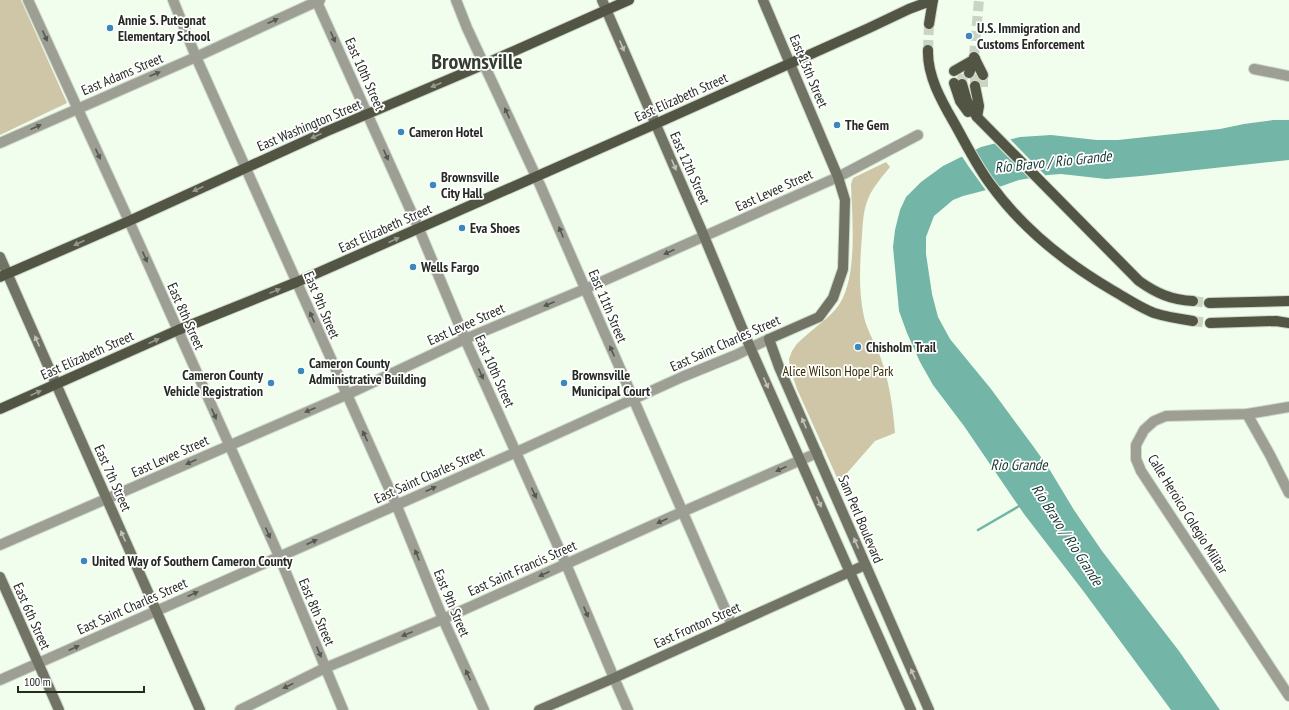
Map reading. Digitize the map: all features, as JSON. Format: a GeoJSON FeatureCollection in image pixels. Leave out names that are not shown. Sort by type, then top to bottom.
{"type":"FeatureCollection","features":[{"type":"Feature","properties":{"kind":"main road","name":"East 12th Street"},"geometry":{"type":"LineString","coordinates":[[602,0],[656,123],[750,347]]}},
{"type":"Feature","properties":{"kind":"main road","name":"East Washington Street"},"geometry":{"type":"LineString","coordinates":[[4,276],[246,167],[629,0]]}},
{"type":"Feature","properties":{"kind":"main road","name":"East 13th Street"},"geometry":{"type":"LineString","coordinates":[[763,0],[791,63],[838,177],[845,200],[843,269]]}},
{"type":"Feature","properties":{"kind":"main road","name":"East Elizabeth Street"},"geometry":{"type":"LineString","coordinates":[[0,410],[178,330],[297,282],[537,177],[909,9],[933,0]]}},
{"type":"Feature","properties":{"kind":"main road"},"geometry":{"type":"LineString","coordinates":[[929,24],[933,0]]}},
{"type":"Feature","properties":{"kind":"main road"},"geometry":{"type":"LineString","coordinates":[[928,50],[931,74],[937,91],[977,164],[991,185],[1010,208],[1038,236],[1066,260],[1098,282],[1133,303],[1155,313],[1193,322]]}},
{"type":"Feature","properties":{"kind":"main road"},"geometry":{"type":"LineString","coordinates":[[974,58],[969,73],[974,58]]}},
{"type":"Feature","properties":{"kind":"main road"},"geometry":{"type":"LineString","coordinates":[[977,117],[969,85],[960,101],[971,115],[977,117],[1139,281],[1154,292],[1184,301],[1193,302]]}},
{"type":"Feature","properties":{"kind":"main road","name":"East 7th Street"},"geometry":{"type":"LineString","coordinates":[[0,257],[4,276],[56,384],[200,710]]}},
{"type":"Feature","properties":{"kind":"main road","name":"East Saint Charles Street"},"geometry":{"type":"LineString","coordinates":[[769,339],[819,317],[833,298],[843,269]]}},
{"type":"Feature","properties":{"kind":"main road"},"geometry":{"type":"LineString","coordinates":[[1209,303],[1289,301]]}},
{"type":"Feature","properties":{"kind":"main road"},"geometry":{"type":"LineString","coordinates":[[1210,323],[1276,321],[1289,323]]}},
{"type":"Feature","properties":{"kind":"main road","name":"Sam Perl Boulevard"},"geometry":{"type":"LineString","coordinates":[[769,339],[779,367],[929,710]]}},
{"type":"Feature","properties":{"kind":"main road"},"geometry":{"type":"LineString","coordinates":[[750,347],[912,710]]}},
{"type":"Feature","properties":{"kind":"main road","name":"East Fronton Street"},"geometry":{"type":"LineString","coordinates":[[539,710],[866,565]]}},
{"type":"Feature","properties":{"kind":"main road","name":"East 6th Street"},"geometry":{"type":"LineString","coordinates":[[0,577],[59,710]]}},
{"type":"Feature","properties":{"kind":"street","name":"East 8th Street"},"geometry":{"type":"LineString","coordinates":[[28,0],[178,330],[344,710]]}},
{"type":"Feature","properties":{"kind":"street","name":"East 9th Street"},"geometry":{"type":"LineString","coordinates":[[173,0],[196,57],[396,504],[443,619],[484,710]]}},
{"type":"Feature","properties":{"kind":"street","name":"East Adams Street"},"geometry":{"type":"LineString","coordinates":[[0,143],[196,57],[317,0]]}},
{"type":"Feature","properties":{"kind":"street","name":"East 10th Street"},"geometry":{"type":"LineString","coordinates":[[317,0],[419,228],[465,338],[566,564],[628,710]]}},
{"type":"Feature","properties":{"kind":"street","name":"East 11th Street"},"geometry":{"type":"LineString","coordinates":[[456,0],[537,177],[732,625]]}},
{"type":"Feature","properties":{"kind":"street"},"geometry":{"type":"LineString","coordinates":[[1254,68],[1289,76]]}},
{"type":"Feature","properties":{"kind":"street","name":"East Levee Street"},"geometry":{"type":"LineString","coordinates":[[0,545],[346,395],[465,338],[585,289],[838,177],[918,135]]}},
{"type":"Feature","properties":{"kind":"street","name":"East Saint Charles Street"},"geometry":{"type":"LineString","coordinates":[[0,680],[682,377],[736,355],[769,339]]}},
{"type":"Feature","properties":{"kind":"street","name":"Calle Heroico Colegio Militar"},"geometry":{"type":"LineString","coordinates":[[1289,407],[1247,414],[1166,416],[1154,420],[1144,430],[1136,445],[1136,459],[1145,478],[1289,696]]}},
{"type":"Feature","properties":{"kind":"street"},"geometry":{"type":"LineString","coordinates":[[1247,414],[1289,493]]}},
{"type":"Feature","properties":{"kind":"street","name":"East Saint Francis Street"},"geometry":{"type":"LineString","coordinates":[[240,710],[325,668],[443,619],[817,453]]}},
{"type":"Feature","properties":{"kind":"green space"},"geometry":{"type":"Polygon","coordinates":[[[0,0],[21,0],[67,103],[0,135],[0,0]]]}},
{"type":"Feature","properties":{"kind":"green space","name":"Alice Wilson Hope Park"},"geometry":{"type":"Polygon","coordinates":[[[886,162],[890,167],[872,190],[865,208],[860,286],[865,322],[880,356],[888,384],[895,433],[875,441],[847,473],[838,480],[797,389],[790,369],[789,359],[796,345],[826,319],[843,299],[851,268],[853,232],[851,184],[853,178],[886,162]]]}},
{"type":"Feature","properties":{"kind":"water","name":"Rio Grande"},"geometry":{"type":"Polygon","coordinates":[[[1273,120],[1289,120],[1289,160],[1106,179],[1061,174],[1019,180],[953,200],[934,216],[926,237],[926,254],[932,294],[938,317],[950,339],[991,389],[1033,446],[1102,551],[1179,651],[1220,710],[1171,710],[1024,514],[964,426],[933,385],[920,362],[899,311],[893,247],[895,230],[900,210],[906,197],[921,182],[943,166],[981,147],[1020,137],[1051,135],[1097,140],[1118,140],[1220,129],[1273,120]]]}},
{"type":"Feature","properties":{"kind":"pier"},"geometry":{"type":"Polygon","coordinates":[[[1009,138],[1047,177],[1031,180],[993,142],[1009,138]]]}},
{"type":"Feature","properties":{"kind":"pier"},"geometry":{"type":"Polygon","coordinates":[[[974,149],[1001,188],[987,192],[969,167],[961,155],[974,149]]]}},
{"type":"Feature","properties":{"kind":"waterway"},"geometry":{"type":"LineString","coordinates":[[978,530],[1021,505]]}},
{"type":"Feature","properties":{"kind":"tunnel"},"geometry":{"type":"LineString","coordinates":[[974,56],[979,0]]}},
{"type":"Feature","properties":{"kind":"tunnel"},"geometry":{"type":"LineString","coordinates":[[928,50],[929,24]]}},
{"type":"Feature","properties":{"kind":"tunnel"},"geometry":{"type":"LineString","coordinates":[[962,84],[963,72]]}},
{"type":"Feature","properties":{"kind":"tunnel"},"geometry":{"type":"LineString","coordinates":[[975,74],[975,86]]}},
{"type":"Feature","properties":{"kind":"tunnel"},"geometry":{"type":"LineString","coordinates":[[983,75],[983,87]]}},
{"type":"Feature","properties":{"kind":"tunnel"},"geometry":{"type":"LineString","coordinates":[[1193,301],[1209,303]]}},
{"type":"Feature","properties":{"kind":"tunnel"},"geometry":{"type":"LineString","coordinates":[[1193,321],[1210,323]]}},
{"type":"Feature","properties":{"kind":"place","name":"Annie S. Putegnat Elementary School"},"geometry":{"type":"Point","coordinates":[110,28]}},
{"type":"Feature","properties":{"kind":"place","name":"U.S. Immigration and Customs Enforcement"},"geometry":{"type":"Point","coordinates":[969,36]}},
{"type":"Feature","properties":{"kind":"place","name":"The Gem"},"geometry":{"type":"Point","coordinates":[837,125]}},
{"type":"Feature","properties":{"kind":"place","name":"Cameron Hotel"},"geometry":{"type":"Point","coordinates":[401,132]}},
{"type":"Feature","properties":{"kind":"place","name":"Brownsville City Hall"},"geometry":{"type":"Point","coordinates":[433,185]}},
{"type":"Feature","properties":{"kind":"place","name":"Eva Shoes"},"geometry":{"type":"Point","coordinates":[462,228]}},
{"type":"Feature","properties":{"kind":"place","name":"Wells Fargo"},"geometry":{"type":"Point","coordinates":[413,267]}},
{"type":"Feature","properties":{"kind":"place","name":"Chisholm Trail"},"geometry":{"type":"Point","coordinates":[858,347]}},
{"type":"Feature","properties":{"kind":"place","name":"Cameron County Administrative Building"},"geometry":{"type":"Point","coordinates":[301,371]}},
{"type":"Feature","properties":{"kind":"place","name":"Cameron County Vehicle Registration"},"geometry":{"type":"Point","coordinates":[271,383]}},
{"type":"Feature","properties":{"kind":"place","name":"Brownsville Municipal Court"},"geometry":{"type":"Point","coordinates":[564,383]}},
{"type":"Feature","properties":{"kind":"place","name":"United Way of Southern Cameron County"},"geometry":{"type":"Point","coordinates":[84,561]}},
{"type":"Feature","properties":{"kind":"district","name":"Brownsville"},"geometry":{"type":"Point","coordinates":[477,61]}},
{"type":"Feature","properties":{"kind":"water label","name":"Río Bravo / Rio Grande"},"geometry":{"type":"Point","coordinates":[1053,162]}},
{"type":"Feature","properties":{"kind":"water label","name":"Río Bravo / Rio Grande"},"geometry":{"type":"Point","coordinates":[1067,535]}}]}
